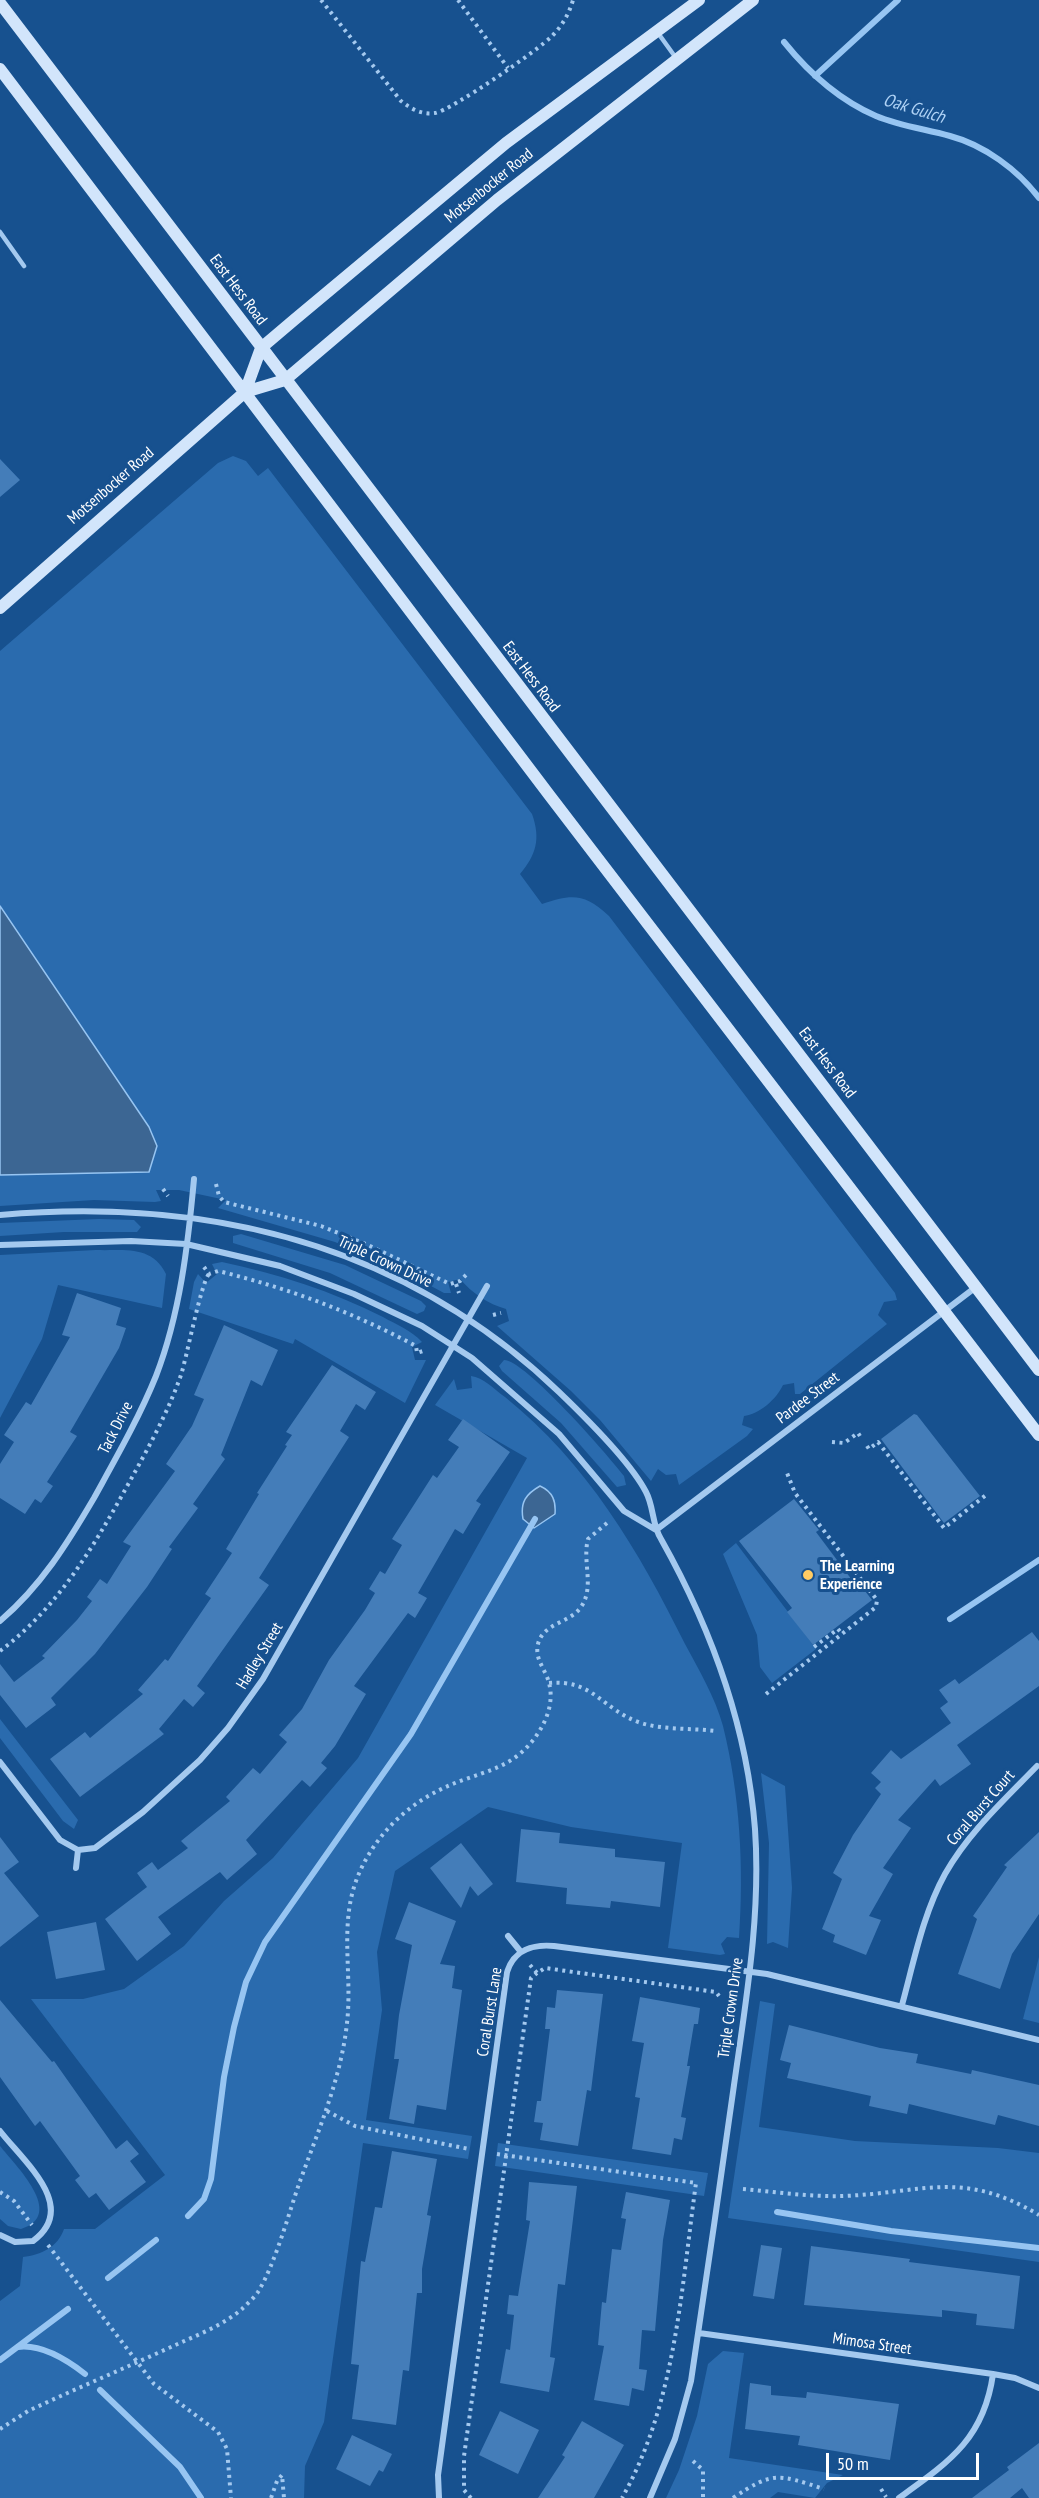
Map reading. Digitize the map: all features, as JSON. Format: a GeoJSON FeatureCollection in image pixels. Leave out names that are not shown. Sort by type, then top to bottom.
{"type":"FeatureCollection","features":[{"type":"Feature","properties":{"kind":"main road","name":"Motsenbocker Road"},"geometry":{"type":"LineString","coordinates":[[245,392],[261,348],[498,149],[699,0]]}},
{"type":"Feature","properties":{"kind":"main road","name":"Motsenbocker Road"},"geometry":{"type":"LineString","coordinates":[[0,608],[245,392],[285,380],[497,200],[753,0]]}},
{"type":"Feature","properties":{"kind":"main road","name":"East Hess Road"},"geometry":{"type":"LineString","coordinates":[[0,3],[1039,1370]]}},
{"type":"Feature","properties":{"kind":"main road"},"geometry":{"type":"LineString","coordinates":[[0,69],[550,796],[1039,1435]]}},
{"type":"Feature","properties":{"kind":"street","name":"Tack Drive"},"geometry":{"type":"LineString","coordinates":[[0,1621],[25,1598],[55,1562],[134,1423],[156,1376],[177,1304],[194,1179]]}},
{"type":"Feature","properties":{"kind":"street","name":"Triple Crown Drive"},"geometry":{"type":"LineString","coordinates":[[0,1215],[114,1210],[190,1216],[263,1230],[320,1247],[401,1281],[467,1320],[532,1367],[596,1429],[647,1494],[656,1530],[685,1585],[711,1646],[743,1749],[751,1795],[756,1852],[756,1909],[750,1972],[699,2333],[682,2418],[669,2458],[650,2498]]}},
{"type":"Feature","properties":{"kind":"street"},"geometry":{"type":"LineString","coordinates":[[0,1245],[122,1241],[186,1244],[255,1259],[319,1279],[407,1318],[453,1345],[534,1410],[588,1466],[624,1511],[656,1530]]}},
{"type":"Feature","properties":{"kind":"street","name":"Hadley Street"},"geometry":{"type":"LineString","coordinates":[[78,1850],[100,1845],[159,1798],[200,1760],[241,1712],[278,1654],[487,1286]]}},
{"type":"Feature","properties":{"kind":"street","name":"Pardee Street"},"geometry":{"type":"LineString","coordinates":[[656,1530],[976,1287]]}},
{"type":"Feature","properties":{"kind":"street"},"geometry":{"type":"LineString","coordinates":[[0,1762],[60,1840],[78,1850],[76,1868]]}},
{"type":"Feature","properties":{"kind":"street","name":"Coral Burst Court"},"geometry":{"type":"LineString","coordinates":[[902,2005],[922,1930],[945,1875],[977,1829],[1037,1766]]}},
{"type":"Feature","properties":{"kind":"street"},"geometry":{"type":"LineString","coordinates":[[508,1936],[521,1952]]}},
{"type":"Feature","properties":{"kind":"street","name":"Coral Burst Lane"},"geometry":{"type":"LineString","coordinates":[[439,2498],[438,2475],[507,1972],[521,1952],[534,1946],[554,1946],[750,1972],[902,2005],[1039,2040]]}},
{"type":"Feature","properties":{"kind":"street"},"geometry":{"type":"LineString","coordinates":[[0,2131],[47,2192],[53,2210],[49,2226],[33,2241],[15,2242],[0,2235]]}},
{"type":"Feature","properties":{"kind":"street","name":"Mimosa Street"},"geometry":{"type":"LineString","coordinates":[[699,2333],[993,2374],[1015,2378],[1039,2388]]}},
{"type":"Feature","properties":{"kind":"street"},"geometry":{"type":"LineString","coordinates":[[899,2498],[945,2464],[970,2437],[988,2404],[993,2374]]}},
{"type":"Feature","properties":{"kind":"lane"},"geometry":{"type":"LineString","coordinates":[[657,31],[676,58]]}},
{"type":"Feature","properties":{"kind":"lane"},"geometry":{"type":"LineString","coordinates":[[0,232],[24,266]]}},
{"type":"Feature","properties":{"kind":"path"},"geometry":{"type":"LineString","coordinates":[[321,0],[393,93],[414,110],[428,113],[441,112],[550,38],[563,23],[573,0]]}},
{"type":"Feature","properties":{"kind":"path"},"geometry":{"type":"LineString","coordinates":[[458,0],[508,68]]}},
{"type":"Feature","properties":{"kind":"path"},"geometry":{"type":"LineString","coordinates":[[216,1184],[219,1196],[224,1202],[321,1226],[368,1245],[442,1281],[456,1284]]}},
{"type":"Feature","properties":{"kind":"path"},"geometry":{"type":"LineString","coordinates":[[163,1189],[168,1196]]}},
{"type":"Feature","properties":{"kind":"path"},"geometry":{"type":"LineString","coordinates":[[213,1200],[219,1196]]}},
{"type":"Feature","properties":{"kind":"path"},"geometry":{"type":"LineString","coordinates":[[204,1268],[209,1274],[218,1271],[319,1300],[368,1321],[416,1346],[417,1353],[426,1350]]}},
{"type":"Feature","properties":{"kind":"path"},"geometry":{"type":"LineString","coordinates":[[456,1284],[468,1273]]}},
{"type":"Feature","properties":{"kind":"path"},"geometry":{"type":"LineString","coordinates":[[456,1284],[459,1293]]}},
{"type":"Feature","properties":{"kind":"path"},"geometry":{"type":"LineString","coordinates":[[493,1315],[501,1313]]}},
{"type":"Feature","properties":{"kind":"path"},"geometry":{"type":"LineString","coordinates":[[832,1442],[844,1443],[858,1433],[860,1436]]}},
{"type":"Feature","properties":{"kind":"path"},"geometry":{"type":"LineString","coordinates":[[867,1446],[869,1449],[878,1442],[944,1528],[986,1495]]}},
{"type":"Feature","properties":{"kind":"path"},"geometry":{"type":"LineString","coordinates":[[766,1694],[876,1607],[877,1600],[795,1493],[787,1473]]}},
{"type":"Feature","properties":{"kind":"path"},"geometry":{"type":"LineString","coordinates":[[0,2429],[28,2412],[222,2323],[257,2294],[327,2112],[347,2026],[349,1996],[346,1928],[350,1900],[361,1869],[375,1845],[394,1821],[420,1799],[501,1767],[527,1747],[541,1729],[550,1707],[549,1683],[537,1655],[539,1640],[548,1629],[581,1607],[588,1586],[585,1558],[588,1539],[607,1523]]}},
{"type":"Feature","properties":{"kind":"path"},"geometry":{"type":"LineString","coordinates":[[814,1647],[838,1629],[842,1634]]}},
{"type":"Feature","properties":{"kind":"path"},"geometry":{"type":"LineString","coordinates":[[549,1683],[569,1682],[582,1685],[627,1717],[639,1722],[715,1731]]}},
{"type":"Feature","properties":{"kind":"path"},"geometry":{"type":"LineString","coordinates":[[530,1965],[537,1973]]}},
{"type":"Feature","properties":{"kind":"path"},"geometry":{"type":"LineString","coordinates":[[471,2498],[464,2490],[463,2464],[531,1978],[545,1968],[716,1992],[719,1995]]}},
{"type":"Feature","properties":{"kind":"path"},"geometry":{"type":"LineString","coordinates":[[327,2112],[355,2126],[469,2149]]}},
{"type":"Feature","properties":{"kind":"path"},"geometry":{"type":"LineString","coordinates":[[496,2154],[696,2183],[666,2384],[648,2445],[622,2498]]}},
{"type":"Feature","properties":{"kind":"path"},"geometry":{"type":"LineString","coordinates":[[743,2189],[844,2196],[941,2186],[967,2188],[996,2194],[1039,2215]]}},
{"type":"Feature","properties":{"kind":"path"},"geometry":{"type":"LineString","coordinates":[[0,2192],[10,2197],[33,2225]]}},
{"type":"Feature","properties":{"kind":"path"},"geometry":{"type":"LineString","coordinates":[[48,2246],[160,2390],[218,2432],[227,2450],[231,2498]]}},
{"type":"Feature","properties":{"kind":"path"},"geometry":{"type":"LineString","coordinates":[[693,2461],[703,2470],[703,2498]]}},
{"type":"Feature","properties":{"kind":"path"},"geometry":{"type":"LineString","coordinates":[[271,2498],[282,2475],[284,2498]]}},
{"type":"Feature","properties":{"kind":"path"},"geometry":{"type":"LineString","coordinates":[[733,2498],[762,2479],[772,2476],[824,2488]]}},
{"type":"Feature","properties":{"kind":"path"},"geometry":{"type":"LineString","coordinates":[[881,2490],[886,2498]]}},
{"type":"Feature","properties":{"kind":"shaded area"},"geometry":{"type":"Polygon","coordinates":[[[233,456],[246,461],[258,476],[268,468],[532,814],[536,831],[535,846],[530,860],[520,874],[542,904],[570,897],[585,899],[609,916],[895,1293],[897,1300],[884,1302],[878,1315],[887,1324],[800,1394],[795,1394],[794,1383],[783,1385],[766,1405],[744,1416],[742,1425],[753,1429],[747,1436],[679,1485],[676,1474],[666,1475],[658,1469],[651,1481],[600,1420],[571,1391],[497,1326],[509,1321],[506,1309],[481,1297],[460,1279],[448,1282],[451,1293],[444,1293],[405,1272],[335,1242],[218,1208],[226,1200],[179,1190],[156,1190],[161,1201],[155,1202],[94,1200],[0,1206],[0,651],[218,463],[233,456]]]}},
{"type":"Feature","properties":{"kind":"shaded area"},"geometry":{"type":"Polygon","coordinates":[[[0,906],[149,1127],[157,1146],[149,1172],[0,1175],[0,906]]]}},
{"type":"Feature","properties":{"kind":"shaded area"},"geometry":{"type":"Polygon","coordinates":[[[134,1220],[141,1227],[137,1232],[64,1232],[0,1236],[0,1223],[134,1220]]]}},
{"type":"Feature","properties":{"kind":"shaded area"},"geometry":{"type":"Polygon","coordinates":[[[241,1234],[345,1265],[421,1301],[426,1306],[424,1311],[417,1314],[330,1273],[233,1243],[233,1236],[241,1234]]]}},
{"type":"Feature","properties":{"kind":"shaded area"},"geometry":{"type":"Polygon","coordinates":[[[127,1250],[153,1258],[166,1274],[162,1308],[58,1285],[42,1339],[0,1418],[0,1255],[127,1250]]]}},
{"type":"Feature","properties":{"kind":"shaded area"},"geometry":{"type":"Polygon","coordinates":[[[222,1262],[264,1272],[324,1291],[364,1308],[413,1334],[422,1342],[412,1347],[415,1360],[426,1360],[405,1403],[295,1339],[293,1344],[189,1309],[194,1282],[198,1274],[206,1283],[217,1274],[212,1264],[222,1262]]]}},
{"type":"Feature","properties":{"kind":"shaded area"},"geometry":{"type":"Polygon","coordinates":[[[504,1360],[515,1364],[529,1375],[566,1410],[624,1476],[626,1485],[617,1487],[561,1423],[502,1371],[499,1366],[504,1360]]]}},
{"type":"Feature","properties":{"kind":"shaded area"},"geometry":{"type":"Polygon","coordinates":[[[471,1376],[489,1384],[534,1423],[586,1480],[649,1575],[706,1684],[723,1726],[737,1805],[741,1858],[739,1938],[727,1937],[721,1944],[725,1954],[720,1955],[668,1948],[682,1843],[571,1827],[488,1807],[395,1871],[377,1952],[382,2010],[366,2120],[472,2136],[468,2159],[363,2143],[324,2422],[305,2466],[304,2498],[0,2498],[0,2301],[20,2286],[23,2257],[48,2249],[58,2241],[64,2229],[95,2229],[165,2175],[31,1999],[83,1999],[124,1989],[184,1946],[224,1901],[273,1858],[358,1758],[527,1458],[435,1405],[454,1379],[457,1390],[472,1388],[471,1376]]]}},
{"type":"Feature","properties":{"kind":"shaded area"},"geometry":{"type":"Polygon","coordinates":[[[540,1486],[553,1497],[555,1514],[534,1528],[523,1519],[522,1508],[528,1495],[540,1486]]]}},
{"type":"Feature","properties":{"kind":"shaded area"},"geometry":{"type":"Polygon","coordinates":[[[736,1543],[816,1649],[772,1683],[760,1667],[757,1635],[723,1554],[736,1543]]]}},
{"type":"Feature","properties":{"kind":"shaded area"},"geometry":{"type":"Polygon","coordinates":[[[0,1719],[78,1820],[74,1829],[63,1821],[0,1738],[0,1719]]]}},
{"type":"Feature","properties":{"kind":"shaded area"},"geometry":{"type":"Polygon","coordinates":[[[761,1773],[785,1786],[792,1888],[788,1948],[773,1942],[767,1944],[769,1843],[761,1773]]]}},
{"type":"Feature","properties":{"kind":"shaded area"},"geometry":{"type":"Polygon","coordinates":[[[1039,1957],[1039,2023],[1023,2019],[1039,1957]]]}},
{"type":"Feature","properties":{"kind":"shaded area"},"geometry":{"type":"Polygon","coordinates":[[[760,2001],[775,2004],[759,2127],[855,2141],[998,2148],[1039,2153],[1039,2262],[728,2218],[760,2001]]]}},
{"type":"Feature","properties":{"kind":"shaded area"},"geometry":{"type":"Polygon","coordinates":[[[498,2143],[708,2173],[704,2196],[495,2166],[498,2143]]]}},
{"type":"Feature","properties":{"kind":"shaded area"},"geometry":{"type":"Polygon","coordinates":[[[0,2146],[25,2177],[39,2202],[39,2213],[34,2222],[21,2229],[8,2226],[0,2219],[0,2146]]]}},
{"type":"Feature","properties":{"kind":"shaded area"},"geometry":{"type":"Polygon","coordinates":[[[723,2351],[744,2353],[729,2458],[843,2475],[827,2483],[815,2498],[778,2492],[770,2498],[666,2498],[679,2470],[697,2416],[708,2364],[723,2351]]]}},
{"type":"Feature","properties":{"kind":"building"},"geometry":{"type":"Polygon","coordinates":[[[0,459],[20,480],[0,497],[0,459]]]}},
{"type":"Feature","properties":{"kind":"building"},"geometry":{"type":"Polygon","coordinates":[[[77,1293],[121,1308],[116,1325],[126,1328],[119,1348],[70,1432],[77,1436],[47,1482],[53,1486],[41,1503],[35,1499],[25,1514],[0,1498],[0,1464],[14,1442],[4,1435],[26,1402],[31,1405],[70,1337],[62,1335],[77,1293]]]}},
{"type":"Feature","properties":{"kind":"building"},"geometry":{"type":"Polygon","coordinates":[[[224,1325],[278,1350],[262,1386],[251,1380],[221,1455],[225,1459],[193,1504],[198,1508],[169,1547],[172,1549],[147,1587],[95,1654],[51,1698],[56,1705],[26,1728],[0,1695],[0,1664],[14,1682],[45,1658],[42,1656],[77,1620],[92,1601],[87,1597],[100,1579],[107,1584],[131,1546],[123,1542],[175,1471],[166,1464],[192,1426],[204,1399],[194,1395],[224,1325]]]}},
{"type":"Feature","properties":{"kind":"building"},"geometry":{"type":"Polygon","coordinates":[[[332,1365],[376,1392],[365,1410],[356,1404],[340,1431],[349,1437],[259,1578],[269,1585],[197,1686],[205,1693],[193,1707],[184,1699],[159,1729],[164,1734],[80,1797],[50,1759],[85,1732],[90,1738],[143,1694],[138,1690],[165,1659],[168,1661],[211,1598],[205,1594],[232,1553],[226,1549],[259,1494],[257,1493],[287,1446],[285,1445],[292,1435],[286,1432],[332,1365]]]}},
{"type":"Feature","properties":{"kind":"building"},"geometry":{"type":"Polygon","coordinates":[[[914,1414],[980,1496],[944,1523],[881,1439],[914,1414]]]}},
{"type":"Feature","properties":{"kind":"building"},"geometry":{"type":"Polygon","coordinates":[[[463,1419],[510,1452],[476,1501],[481,1504],[463,1534],[455,1529],[418,1593],[427,1598],[415,1618],[408,1613],[354,1686],[366,1694],[335,1746],[321,1763],[327,1768],[310,1787],[302,1780],[246,1840],[257,1854],[227,1880],[220,1872],[158,1917],[171,1934],[137,1961],[105,1919],[147,1887],[137,1873],[152,1862],[158,1870],[188,1848],[181,1841],[230,1801],[226,1797],[253,1768],[260,1774],[287,1742],[279,1735],[302,1709],[329,1660],[375,1593],[369,1589],[380,1571],[385,1574],[402,1545],[392,1539],[433,1475],[437,1478],[459,1447],[448,1440],[463,1419]]]}},
{"type":"Feature","properties":{"kind":"building","name":"The Learning Experience"},"geometry":{"type":"Polygon","coordinates":[[[794,1499],[819,1530],[816,1532],[852,1580],[855,1578],[872,1600],[813,1645],[787,1612],[792,1608],[739,1541],[794,1499]]]}},
{"type":"Feature","properties":{"kind":"building"},"geometry":{"type":"Polygon","coordinates":[[[1032,1632],[1039,1641],[1039,1686],[957,1745],[971,1764],[940,1786],[935,1779],[898,1820],[911,1828],[883,1868],[893,1874],[869,1916],[881,1920],[866,1955],[833,1942],[835,1935],[822,1929],[842,1879],[833,1873],[853,1835],[881,1794],[875,1788],[881,1782],[871,1773],[891,1750],[901,1759],[951,1723],[940,1708],[948,1702],[939,1690],[955,1679],[959,1684],[1032,1632]]]}},
{"type":"Feature","properties":{"kind":"building"},"geometry":{"type":"Polygon","coordinates":[[[521,1829],[560,1833],[559,1843],[615,1849],[615,1857],[665,1862],[660,1907],[611,1901],[610,1908],[566,1904],[567,1888],[516,1882],[521,1829]]]}},
{"type":"Feature","properties":{"kind":"building"},"geometry":{"type":"Polygon","coordinates":[[[1039,1832],[1039,1914],[1012,1954],[1000,1989],[958,1974],[977,1919],[973,1916],[1007,1867],[1004,1865],[1039,1832]]]}},
{"type":"Feature","properties":{"kind":"building"},"geometry":{"type":"Polygon","coordinates":[[[0,1837],[19,1862],[4,1873],[39,1916],[0,1947],[0,1837]]]}},
{"type":"Feature","properties":{"kind":"building"},"geometry":{"type":"Polygon","coordinates":[[[461,1843],[493,1884],[478,1896],[470,1886],[461,1908],[430,1868],[461,1843]]]}},
{"type":"Feature","properties":{"kind":"building"},"geometry":{"type":"Polygon","coordinates":[[[409,1902],[456,1921],[440,1964],[455,1966],[452,1988],[462,1990],[446,2110],[417,2105],[414,2124],[389,2119],[399,2059],[394,2059],[399,2015],[412,1945],[395,1939],[409,1902]]]}},
{"type":"Feature","properties":{"kind":"building"},"geometry":{"type":"Polygon","coordinates":[[[96,1922],[105,1970],[56,1979],[47,1932],[96,1922]]]}},
{"type":"Feature","properties":{"kind":"building"},"geometry":{"type":"Polygon","coordinates":[[[557,1990],[603,1994],[591,2091],[587,2090],[578,2146],[540,2140],[543,2123],[534,2122],[537,2101],[541,2101],[550,2029],[545,2029],[547,2007],[555,2008],[557,1990]]]}},
{"type":"Feature","properties":{"kind":"building"},"geometry":{"type":"Polygon","coordinates":[[[640,1997],[700,2008],[698,2024],[694,2024],[687,2066],[690,2066],[681,2117],[686,2118],[682,2140],[674,2138],[671,2155],[632,2149],[640,2098],[635,2097],[644,2043],[632,2041],[640,1997]]]}},
{"type":"Feature","properties":{"kind":"building"},"geometry":{"type":"Polygon","coordinates":[[[0,2000],[52,2062],[54,2061],[116,2149],[127,2140],[139,2154],[130,2161],[146,2182],[109,2210],[96,2193],[89,2198],[75,2180],[80,2176],[40,2121],[35,2126],[0,2077],[0,2000]]]}},
{"type":"Feature","properties":{"kind":"building"},"geometry":{"type":"Polygon","coordinates":[[[789,2025],[880,2048],[918,2054],[916,2063],[971,2074],[972,2070],[1039,2085],[1039,2126],[998,2115],[995,2125],[909,2104],[907,2114],[869,2106],[871,2096],[787,2078],[791,2063],[780,2060],[789,2025]]]}},
{"type":"Feature","properties":{"kind":"building"},"geometry":{"type":"Polygon","coordinates":[[[392,2151],[437,2159],[427,2215],[431,2216],[422,2269],[422,2293],[417,2293],[409,2371],[403,2370],[396,2425],[352,2419],[359,2365],[351,2364],[361,2261],[365,2262],[375,2207],[382,2208],[392,2151]]]}},
{"type":"Feature","properties":{"kind":"building"},"geometry":{"type":"Polygon","coordinates":[[[529,2182],[577,2186],[565,2285],[558,2284],[550,2357],[555,2358],[549,2392],[500,2383],[506,2349],[510,2350],[514,2315],[507,2314],[509,2295],[518,2296],[530,2221],[526,2220],[529,2182]]]}},
{"type":"Feature","properties":{"kind":"building"},"geometry":{"type":"Polygon","coordinates":[[[626,2192],[670,2200],[663,2240],[655,2331],[642,2330],[639,2369],[647,2370],[644,2391],[632,2388],[629,2406],[594,2400],[604,2346],[598,2345],[602,2302],[606,2303],[612,2249],[621,2250],[626,2219],[621,2218],[626,2192]]]}},
{"type":"Feature","properties":{"kind":"building"},"geometry":{"type":"Polygon","coordinates":[[[761,2245],[782,2248],[774,2299],[753,2296],[761,2245]]]}},
{"type":"Feature","properties":{"kind":"building"},"geometry":{"type":"Polygon","coordinates":[[[811,2246],[910,2259],[909,2262],[1020,2276],[1014,2329],[976,2325],[977,2314],[942,2310],[942,2317],[804,2305],[811,2246]]]}},
{"type":"Feature","properties":{"kind":"building"},"geometry":{"type":"Polygon","coordinates":[[[750,2383],[771,2386],[771,2395],[806,2398],[807,2392],[899,2404],[890,2460],[798,2445],[800,2436],[745,2429],[750,2383]]]}},
{"type":"Feature","properties":{"kind":"building"},"geometry":{"type":"Polygon","coordinates":[[[500,2411],[539,2430],[518,2474],[479,2455],[500,2411]]]}},
{"type":"Feature","properties":{"kind":"building"},"geometry":{"type":"Polygon","coordinates":[[[582,2421],[624,2445],[594,2498],[538,2498],[565,2457],[562,2455],[582,2421]]]}},
{"type":"Feature","properties":{"kind":"building"},"geometry":{"type":"Polygon","coordinates":[[[352,2435],[392,2454],[383,2472],[379,2470],[370,2486],[336,2469],[352,2435]]]}},
{"type":"Feature","properties":{"kind":"building"},"geometry":{"type":"Polygon","coordinates":[[[1039,2443],[1039,2498],[1029,2498],[1022,2488],[1010,2498],[972,2498],[1009,2470],[1007,2467],[1039,2443]]]}},
{"type":"Feature","properties":{"kind":"waterway"},"geometry":{"type":"LineString","coordinates":[[815,76],[898,0]]}},
{"type":"Feature","properties":{"kind":"waterway","name":"Oak Gulch"},"geometry":{"type":"LineString","coordinates":[[784,42],[814,75],[850,102],[876,116],[963,140],[988,152],[1011,168],[1039,198]]}},
{"type":"Feature","properties":{"kind":"waterway"},"geometry":{"type":"LineString","coordinates":[[188,2216],[204,2199],[211,2179],[224,2077],[234,2027],[246,1982],[265,1942],[411,1734],[535,1519]]}},
{"type":"Feature","properties":{"kind":"waterway"},"geometry":{"type":"LineString","coordinates":[[950,1619],[1039,1560]]}},
{"type":"Feature","properties":{"kind":"waterway"},"geometry":{"type":"LineString","coordinates":[[777,2212],[891,2231],[1039,2248]]}},
{"type":"Feature","properties":{"kind":"waterway"},"geometry":{"type":"LineString","coordinates":[[108,2278],[156,2240]]}},
{"type":"Feature","properties":{"kind":"waterway"},"geometry":{"type":"LineString","coordinates":[[0,2360],[68,2309]]}},
{"type":"Feature","properties":{"kind":"waterway"},"geometry":{"type":"LineString","coordinates":[[18,2347],[45,2351],[70,2363],[85,2374]]}},
{"type":"Feature","properties":{"kind":"waterway"},"geometry":{"type":"LineString","coordinates":[[100,2390],[180,2467],[201,2498]]}},
{"type":"Feature","properties":{"kind":"place","name":"The Learning Experience"},"geometry":{"type":"Point","coordinates":[808,1575]}}]}
